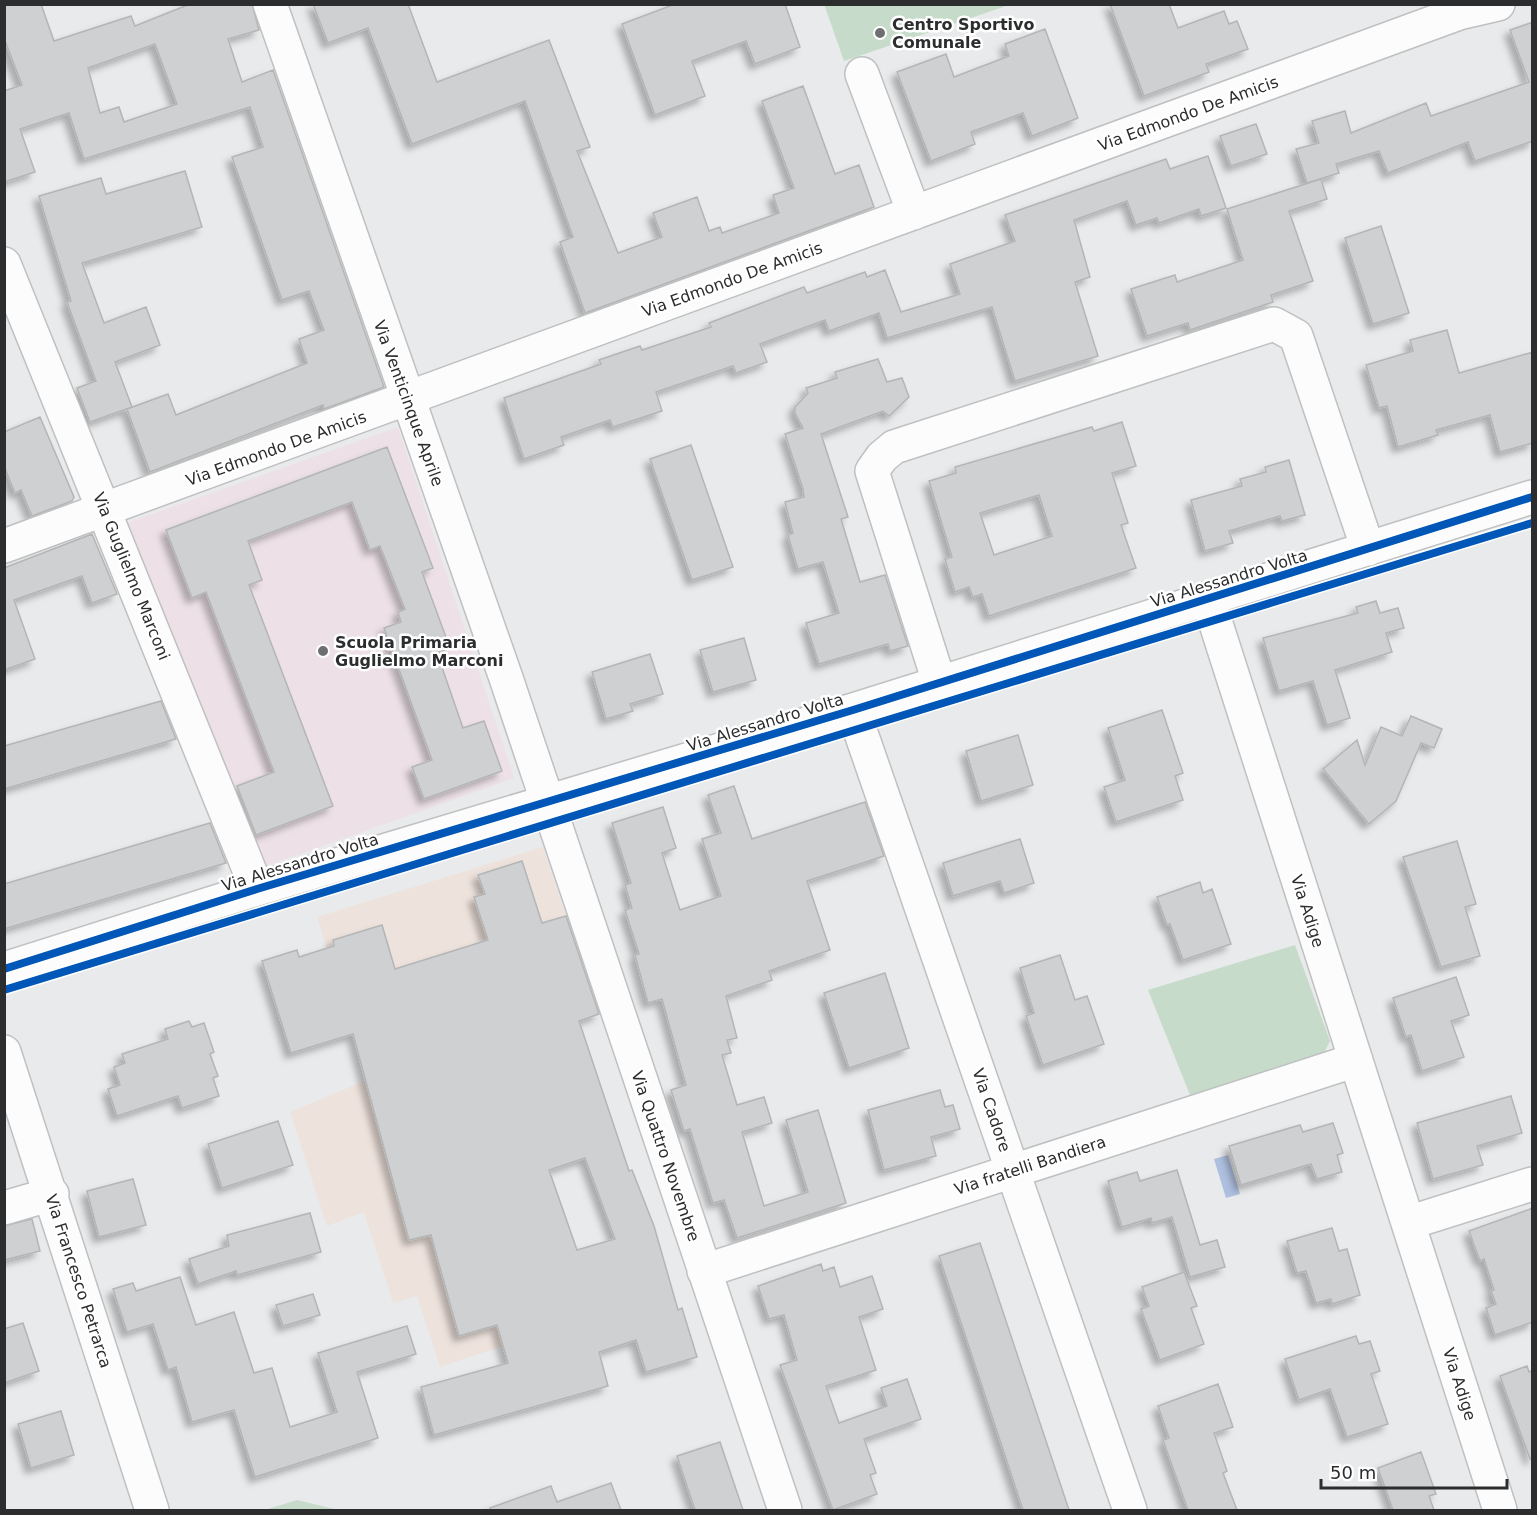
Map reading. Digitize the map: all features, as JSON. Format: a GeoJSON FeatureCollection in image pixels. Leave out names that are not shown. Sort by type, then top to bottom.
{"type":"FeatureCollection","features":[{"type":"Feature","properties":{"kind":"street","name":"Via Venticinque Aprile"},"geometry":{"type":"LineString","coordinates":[[270,4],[506,678],[546,802]]}},
{"type":"Feature","properties":{"kind":"street","name":"Via Edmondo De Amicis"},"geometry":{"type":"LineString","coordinates":[[4,546],[106,511],[1464,9],[1498,4]]}},
{"type":"Feature","properties":{"kind":"street"},"geometry":{"type":"LineString","coordinates":[[862,74],[914,213]]}},
{"type":"Feature","properties":{"kind":"street","name":"Via Guglielmo Marconi"},"geometry":{"type":"LineString","coordinates":[[4,264],[106,511],[256,890]]}},
{"type":"Feature","properties":{"kind":"street"},"geometry":{"type":"LineString","coordinates":[[939,682],[872,471],[882,457],[894,447],[1274,324],[1296,336],[1368,549]]}},
{"type":"Feature","properties":{"kind":"street","name":"Via Alessandro Volta"},"geometry":{"type":"LineString","coordinates":[[4,969],[256,890],[853,710],[1533,497]]}},
{"type":"Feature","properties":{"kind":"street","name":"Via Adige"},"geometry":{"type":"LineString","coordinates":[[1208,599],[1500,1510]]}},
{"type":"Feature","properties":{"kind":"street","name":"Via Cadore"},"geometry":{"type":"LineString","coordinates":[[853,710],[1130,1510]]}},
{"type":"Feature","properties":{"kind":"street","name":"Via Quattro Novembre"},"geometry":{"type":"LineString","coordinates":[[546,802],[785,1510]]}},
{"type":"Feature","properties":{"kind":"street","name":"Via Francesco Petrarca"},"geometry":{"type":"LineString","coordinates":[[4,1052],[52,1194],[152,1510]]}},
{"type":"Feature","properties":{"kind":"street","name":"Via fratelli Bandiera"},"geometry":{"type":"LineString","coordinates":[[704,1271],[1356,1060]]}},
{"type":"Feature","properties":{"kind":"street"},"geometry":{"type":"LineString","coordinates":[[1408,1223],[1533,1184]]}},
{"type":"Feature","properties":{"kind":"street"},"geometry":{"type":"LineString","coordinates":[[4,1208],[52,1194]]}},
{"type":"Feature","properties":{"kind":"shaded area","name":"Scuola Primaria Guglielmo Marconi"},"geometry":{"type":"Polygon","coordinates":[[[398,427],[514,778],[261,868],[124,524],[398,427]]]}},
{"type":"Feature","properties":{"kind":"shaded area"},"geometry":{"type":"Polygon","coordinates":[[[543,847],[599,1014],[504,1045],[599,1314],[440,1367],[417,1296],[393,1303],[364,1212],[327,1226],[290,1112],[367,1080],[317,917],[543,847]]]}},
{"type":"Feature","properties":{"kind":"green space","name":"Centro Sportivo Comunale"},"geometry":{"type":"Polygon","coordinates":[[[824,4],[1009,4],[1009,5],[844,61],[824,4]]]}},
{"type":"Feature","properties":{"kind":"green space"},"geometry":{"type":"Polygon","coordinates":[[[1295,945],[1330,1041],[1322,1057],[1190,1095],[1148,990],[1295,945]]]}},
{"type":"Feature","properties":{"kind":"green space"},"geometry":{"type":"Polygon","coordinates":[[[297,1500],[338,1510],[265,1510],[297,1500]]]}},
{"type":"Feature","properties":{"kind":"water"},"geometry":{"type":"Polygon","coordinates":[[[1228,1155],[1240,1194],[1226,1198],[1214,1159],[1228,1155]]]}},
{"type":"Feature","properties":{"kind":"building"},"geometry":{"type":"Polygon","coordinates":[[[4,4],[41,4],[54,41],[131,16],[135,26],[190,4],[252,4],[259,30],[228,39],[242,82],[273,70],[384,387],[324,409],[323,405],[150,472],[127,409],[168,394],[176,415],[307,363],[299,339],[324,330],[309,291],[282,300],[232,157],[263,147],[250,107],[84,159],[69,113],[20,129],[35,172],[4,182],[4,91],[22,85],[4,38],[4,4]],[[155,44],[88,68],[100,113],[119,107],[124,122],[177,104],[155,44]]]}},
{"type":"Feature","properties":{"kind":"building"},"geometry":{"type":"Polygon","coordinates":[[[313,4],[408,4],[437,82],[549,40],[590,147],[577,151],[618,253],[662,237],[653,213],[697,197],[709,231],[720,227],[722,233],[779,213],[773,195],[794,188],[762,101],[803,86],[835,174],[859,165],[874,207],[585,313],[560,242],[573,237],[525,101],[412,144],[368,28],[328,43],[313,4]]]}},
{"type":"Feature","properties":{"kind":"building"},"geometry":{"type":"Polygon","coordinates":[[[675,4],[785,4],[800,47],[755,64],[746,41],[692,61],[705,96],[655,115],[622,24],[675,4]]]}},
{"type":"Feature","properties":{"kind":"building"},"geometry":{"type":"Polygon","coordinates":[[[1110,4],[1169,4],[1178,28],[1224,11],[1229,24],[1237,21],[1248,49],[1206,64],[1209,72],[1144,96],[1110,4]]]}},
{"type":"Feature","properties":{"kind":"building"},"geometry":{"type":"Polygon","coordinates":[[[1533,22],[1533,141],[1475,161],[1468,142],[1388,173],[1379,151],[1336,164],[1339,173],[1307,183],[1296,149],[1319,143],[1312,121],[1345,111],[1351,133],[1426,103],[1431,116],[1529,82],[1510,30],[1533,22]]]}},
{"type":"Feature","properties":{"kind":"building"},"geometry":{"type":"Polygon","coordinates":[[[1045,29],[1078,118],[1032,136],[1023,113],[971,132],[975,144],[931,161],[897,72],[946,54],[954,77],[1009,56],[1005,44],[1045,29]]]}},
{"type":"Feature","properties":{"kind":"building"},"geometry":{"type":"Polygon","coordinates":[[[1256,124],[1267,154],[1231,166],[1220,136],[1256,124]]]}},
{"type":"Feature","properties":{"kind":"building"},"geometry":{"type":"Polygon","coordinates":[[[1208,156],[1226,208],[1201,216],[1199,209],[1159,223],[1157,218],[1136,225],[1127,201],[1074,220],[1090,277],[1075,282],[1098,356],[1015,381],[992,307],[887,338],[879,313],[829,331],[825,320],[760,344],[767,362],[736,373],[733,366],[656,392],[662,411],[613,427],[610,420],[561,437],[564,445],[524,459],[504,398],[601,364],[599,360],[640,346],[642,350],[711,327],[709,323],[804,287],[807,293],[865,272],[867,277],[885,270],[901,312],[960,294],[950,264],[1015,241],[1005,215],[1166,159],[1170,169],[1208,156]]]}},
{"type":"Feature","properties":{"kind":"building"},"geometry":{"type":"Polygon","coordinates":[[[185,171],[202,227],[82,263],[104,323],[146,307],[160,345],[115,362],[132,407],[90,422],[77,388],[96,381],[67,302],[71,301],[39,196],[101,178],[106,194],[185,171]]]}},
{"type":"Feature","properties":{"kind":"building"},"geometry":{"type":"Polygon","coordinates":[[[1321,179],[1327,199],[1289,211],[1313,281],[1271,295],[1273,302],[1190,330],[1188,323],[1147,336],[1131,289],[1175,275],[1177,282],[1243,260],[1227,209],[1321,179]]]}},
{"type":"Feature","properties":{"kind":"building"},"geometry":{"type":"Polygon","coordinates":[[[1381,226],[1409,313],[1373,324],[1345,238],[1381,226]]]}},
{"type":"Feature","properties":{"kind":"building"},"geometry":{"type":"Polygon","coordinates":[[[1447,330],[1459,373],[1533,352],[1533,443],[1500,452],[1490,415],[1436,430],[1438,435],[1398,447],[1387,406],[1379,408],[1366,365],[1413,351],[1410,340],[1447,330]]]}},
{"type":"Feature","properties":{"kind":"building"},"geometry":{"type":"Polygon","coordinates":[[[878,359],[887,382],[902,378],[909,397],[889,416],[883,411],[821,434],[848,517],[841,519],[860,582],[885,575],[908,646],[890,651],[888,644],[819,664],[806,623],[839,613],[823,562],[798,569],[788,535],[793,533],[785,502],[804,497],[785,434],[803,428],[795,413],[795,407],[808,393],[806,388],[837,378],[835,372],[878,359]]]}},
{"type":"Feature","properties":{"kind":"building"},"geometry":{"type":"Polygon","coordinates":[[[40,417],[74,497],[72,501],[32,516],[21,490],[15,493],[4,466],[4,432],[40,417]]]}},
{"type":"Feature","properties":{"kind":"building"},"geometry":{"type":"Polygon","coordinates":[[[1122,422],[1136,466],[1112,473],[1128,523],[1121,525],[1136,568],[989,616],[982,594],[973,597],[969,587],[955,592],[945,559],[952,557],[929,481],[956,473],[955,467],[1092,427],[1094,431],[1122,422]],[[1039,495],[980,513],[994,555],[1052,536],[1039,495]]]}},
{"type":"Feature","properties":{"kind":"building"},"geometry":{"type":"Polygon","coordinates":[[[691,445],[733,567],[692,580],[650,459],[691,445]]]}},
{"type":"Feature","properties":{"kind":"building"},"geometry":{"type":"Polygon","coordinates":[[[387,447],[433,568],[422,572],[450,648],[437,653],[463,728],[484,721],[502,771],[424,799],[412,767],[432,760],[384,628],[401,622],[398,612],[405,609],[380,546],[370,550],[352,502],[248,541],[262,580],[249,585],[333,806],[256,835],[237,786],[274,772],[206,592],[192,598],[166,530],[387,447]]]}},
{"type":"Feature","properties":{"kind":"building"},"geometry":{"type":"Polygon","coordinates":[[[1289,460],[1305,515],[1282,521],[1280,516],[1229,531],[1233,543],[1205,551],[1191,500],[1242,486],[1240,479],[1266,472],[1265,467],[1289,460]]]}},
{"type":"Feature","properties":{"kind":"building"},"geometry":{"type":"Polygon","coordinates":[[[92,534],[117,594],[92,603],[82,576],[14,600],[35,659],[4,670],[4,568],[92,534]]]}},
{"type":"Feature","properties":{"kind":"building"},"geometry":{"type":"Polygon","coordinates":[[[1376,601],[1380,613],[1398,608],[1404,628],[1386,633],[1392,652],[1335,670],[1350,718],[1327,725],[1313,681],[1279,691],[1263,638],[1358,613],[1356,607],[1376,601]]]}},
{"type":"Feature","properties":{"kind":"building"},"geometry":{"type":"Polygon","coordinates":[[[744,638],[756,680],[713,692],[700,650],[744,638]]]}},
{"type":"Feature","properties":{"kind":"building"},"geometry":{"type":"Polygon","coordinates":[[[650,654],[663,694],[630,704],[633,711],[606,719],[592,672],[650,654]]]}},
{"type":"Feature","properties":{"kind":"building"},"geometry":{"type":"Polygon","coordinates":[[[161,701],[176,739],[4,789],[4,746],[161,701]]]}},
{"type":"Feature","properties":{"kind":"building"},"geometry":{"type":"Polygon","coordinates":[[[1162,710],[1183,773],[1175,776],[1183,800],[1116,822],[1104,787],[1125,780],[1108,728],[1162,710]]]}},
{"type":"Feature","properties":{"kind":"building"},"geometry":{"type":"Polygon","coordinates":[[[1411,716],[1442,729],[1434,748],[1421,743],[1396,801],[1369,824],[1323,769],[1357,740],[1365,765],[1381,727],[1402,736],[1411,716]]]}},
{"type":"Feature","properties":{"kind":"building"},"geometry":{"type":"Polygon","coordinates":[[[1018,735],[1033,785],[981,801],[966,751],[1018,735]]]}},
{"type":"Feature","properties":{"kind":"building"},"geometry":{"type":"Polygon","coordinates":[[[734,786],[752,839],[865,802],[884,856],[807,881],[830,950],[769,971],[772,980],[726,996],[737,1038],[727,1040],[731,1053],[722,1055],[737,1105],[764,1097],[772,1123],[742,1132],[764,1206],[808,1192],[786,1120],[818,1110],[846,1203],[737,1238],[724,1200],[713,1203],[690,1129],[684,1131],[671,1090],[686,1085],[662,999],[648,1003],[635,955],[639,954],[625,910],[632,908],[625,885],[631,883],[612,823],[663,807],[676,848],[662,853],[680,910],[721,896],[702,839],[721,833],[708,795],[734,786]]]}},
{"type":"Feature","properties":{"kind":"building"},"geometry":{"type":"Polygon","coordinates":[[[210,823],[226,863],[4,929],[4,884],[210,823]]]}},
{"type":"Feature","properties":{"kind":"building"},"geometry":{"type":"Polygon","coordinates":[[[1020,839],[1034,883],[1004,893],[1000,881],[953,896],[943,863],[1020,839]]]}},
{"type":"Feature","properties":{"kind":"building"},"geometry":{"type":"Polygon","coordinates":[[[1457,841],[1476,904],[1465,907],[1480,956],[1441,967],[1403,857],[1457,841]]]}},
{"type":"Feature","properties":{"kind":"building"},"geometry":{"type":"Polygon","coordinates":[[[522,861],[542,923],[566,916],[599,1014],[579,1021],[629,1171],[632,1170],[654,1226],[678,1310],[682,1308],[697,1357],[646,1372],[636,1340],[599,1352],[608,1386],[434,1435],[421,1387],[508,1363],[497,1325],[459,1336],[431,1235],[409,1240],[353,1034],[291,1053],[262,961],[297,950],[299,957],[334,946],[333,940],[382,925],[395,969],[488,940],[474,897],[485,894],[478,875],[522,861]],[[585,1158],[549,1170],[577,1250],[615,1239],[585,1158]]]}},
{"type":"Feature","properties":{"kind":"building"},"geometry":{"type":"Polygon","coordinates":[[[1200,882],[1203,893],[1212,889],[1231,944],[1183,960],[1157,897],[1200,882]]]}},
{"type":"Feature","properties":{"kind":"building"},"geometry":{"type":"Polygon","coordinates":[[[1060,955],[1075,1000],[1087,996],[1104,1044],[1043,1065],[1026,1016],[1034,1013],[1020,968],[1060,955]]]}},
{"type":"Feature","properties":{"kind":"building"},"geometry":{"type":"Polygon","coordinates":[[[885,973],[909,1048],[849,1068],[824,993],[885,973]]]}},
{"type":"Feature","properties":{"kind":"building"},"geometry":{"type":"Polygon","coordinates":[[[1456,977],[1469,1015],[1451,1021],[1464,1057],[1422,1071],[1411,1035],[1406,1037],[1393,998],[1456,977]]]}},
{"type":"Feature","properties":{"kind":"building"},"geometry":{"type":"Polygon","coordinates":[[[189,1021],[192,1027],[204,1023],[214,1052],[210,1054],[218,1076],[213,1078],[219,1096],[182,1108],[178,1096],[117,1116],[108,1089],[120,1085],[114,1067],[125,1063],[122,1054],[168,1039],[165,1029],[189,1021]]]}},
{"type":"Feature","properties":{"kind":"building"},"geometry":{"type":"Polygon","coordinates":[[[940,1090],[945,1107],[953,1105],[960,1129],[931,1137],[936,1156],[884,1170],[868,1110],[940,1090]]]}},
{"type":"Feature","properties":{"kind":"building"},"geometry":{"type":"Polygon","coordinates":[[[1511,1096],[1522,1133],[1477,1146],[1483,1165],[1433,1179],[1417,1123],[1511,1096]]]}},
{"type":"Feature","properties":{"kind":"building"},"geometry":{"type":"Polygon","coordinates":[[[278,1121],[293,1165],[222,1188],[208,1144],[278,1121]]]}},
{"type":"Feature","properties":{"kind":"building"},"geometry":{"type":"Polygon","coordinates":[[[1333,1123],[1343,1153],[1337,1155],[1342,1172],[1317,1179],[1311,1164],[1241,1185],[1229,1146],[1300,1125],[1303,1132],[1333,1123]]]}},
{"type":"Feature","properties":{"kind":"building"},"geometry":{"type":"Polygon","coordinates":[[[1177,1170],[1200,1245],[1217,1240],[1225,1267],[1190,1277],[1172,1217],[1152,1223],[1151,1218],[1122,1227],[1108,1181],[1137,1172],[1140,1181],[1177,1170]]]}},
{"type":"Feature","properties":{"kind":"building"},"geometry":{"type":"Polygon","coordinates":[[[133,1179],[146,1225],[99,1237],[87,1191],[133,1179]]]}},
{"type":"Feature","properties":{"kind":"building"},"geometry":{"type":"Polygon","coordinates":[[[1533,1208],[1533,1322],[1495,1335],[1486,1308],[1496,1304],[1491,1291],[1494,1290],[1484,1259],[1480,1261],[1469,1231],[1533,1208]]]}},
{"type":"Feature","properties":{"kind":"building"},"geometry":{"type":"Polygon","coordinates":[[[310,1213],[321,1252],[237,1275],[236,1271],[198,1284],[189,1259],[229,1246],[227,1235],[310,1213]]]}},
{"type":"Feature","properties":{"kind":"building"},"geometry":{"type":"Polygon","coordinates":[[[32,1219],[40,1251],[4,1260],[4,1226],[32,1219]]]}},
{"type":"Feature","properties":{"kind":"building"},"geometry":{"type":"Polygon","coordinates":[[[1332,1228],[1339,1251],[1347,1249],[1360,1295],[1332,1304],[1331,1299],[1316,1303],[1306,1271],[1297,1273],[1287,1241],[1332,1228]]]}},
{"type":"Feature","properties":{"kind":"building"},"geometry":{"type":"Polygon","coordinates":[[[980,1243],[1069,1510],[1023,1510],[939,1256],[980,1243]]]}},
{"type":"Feature","properties":{"kind":"building"},"geometry":{"type":"Polygon","coordinates":[[[821,1264],[823,1271],[834,1267],[840,1287],[872,1276],[883,1309],[859,1317],[876,1370],[826,1386],[839,1423],[887,1406],[881,1388],[907,1379],[921,1419],[864,1439],[876,1473],[870,1475],[877,1494],[833,1510],[780,1365],[797,1360],[784,1315],[769,1319],[758,1286],[821,1264]]]}},
{"type":"Feature","properties":{"kind":"building"},"geometry":{"type":"Polygon","coordinates":[[[1184,1272],[1197,1306],[1191,1308],[1204,1344],[1160,1360],[1141,1309],[1149,1306],[1142,1287],[1184,1272]]]}},
{"type":"Feature","properties":{"kind":"building"},"geometry":{"type":"Polygon","coordinates":[[[180,1277],[196,1325],[234,1312],[254,1373],[272,1368],[290,1427],[337,1412],[318,1353],[407,1326],[416,1354],[357,1372],[378,1438],[255,1477],[234,1410],[192,1422],[176,1367],[168,1370],[153,1324],[127,1332],[113,1289],[133,1283],[136,1291],[180,1277]]]}},
{"type":"Feature","properties":{"kind":"building"},"geometry":{"type":"Polygon","coordinates":[[[313,1294],[320,1315],[283,1326],[276,1305],[313,1294]]]}},
{"type":"Feature","properties":{"kind":"building"},"geometry":{"type":"Polygon","coordinates":[[[23,1323],[39,1371],[4,1383],[4,1329],[23,1323]]]}},
{"type":"Feature","properties":{"kind":"building"},"geometry":{"type":"Polygon","coordinates":[[[1356,1336],[1359,1344],[1370,1341],[1380,1371],[1371,1374],[1388,1424],[1347,1437],[1330,1389],[1299,1400],[1285,1359],[1356,1336]]]}},
{"type":"Feature","properties":{"kind":"building"},"geometry":{"type":"Polygon","coordinates":[[[1527,1366],[1529,1372],[1533,1370],[1533,1458],[1530,1459],[1500,1376],[1527,1366]]]}},
{"type":"Feature","properties":{"kind":"building"},"geometry":{"type":"Polygon","coordinates":[[[1218,1384],[1233,1427],[1214,1433],[1227,1471],[1223,1473],[1237,1510],[1188,1510],[1163,1440],[1169,1438],[1158,1406],[1218,1384]]]}},
{"type":"Feature","properties":{"kind":"building"},"geometry":{"type":"Polygon","coordinates":[[[61,1411],[74,1455],[31,1468],[18,1424],[61,1411]]]}},
{"type":"Feature","properties":{"kind":"building"},"geometry":{"type":"Polygon","coordinates":[[[720,1442],[743,1510],[695,1510],[677,1456],[720,1442]]]}},
{"type":"Feature","properties":{"kind":"building"},"geometry":{"type":"Polygon","coordinates":[[[1421,1452],[1436,1494],[1429,1496],[1434,1510],[1393,1510],[1378,1468],[1421,1452]]]}},
{"type":"Feature","properties":{"kind":"building"},"geometry":{"type":"Polygon","coordinates":[[[611,1483],[621,1510],[491,1510],[490,1508],[551,1486],[557,1502],[611,1483]]]}},
{"type":"Feature","properties":{"kind":"cycle path"},"geometry":{"type":"LineString","coordinates":[[4,969],[257,889],[853,710],[1532,497]]}},
{"type":"Feature","properties":{"kind":"cycle path"},"geometry":{"type":"LineString","coordinates":[[4,990],[1532,523]]}},
{"type":"Feature","properties":{"kind":"place","name":"Centro Sportivo Comunale"},"geometry":{"type":"Point","coordinates":[880,33]}},
{"type":"Feature","properties":{"kind":"place","name":"Scuola Primaria Guglielmo Marconi"},"geometry":{"type":"Point","coordinates":[323,651]}}]}
